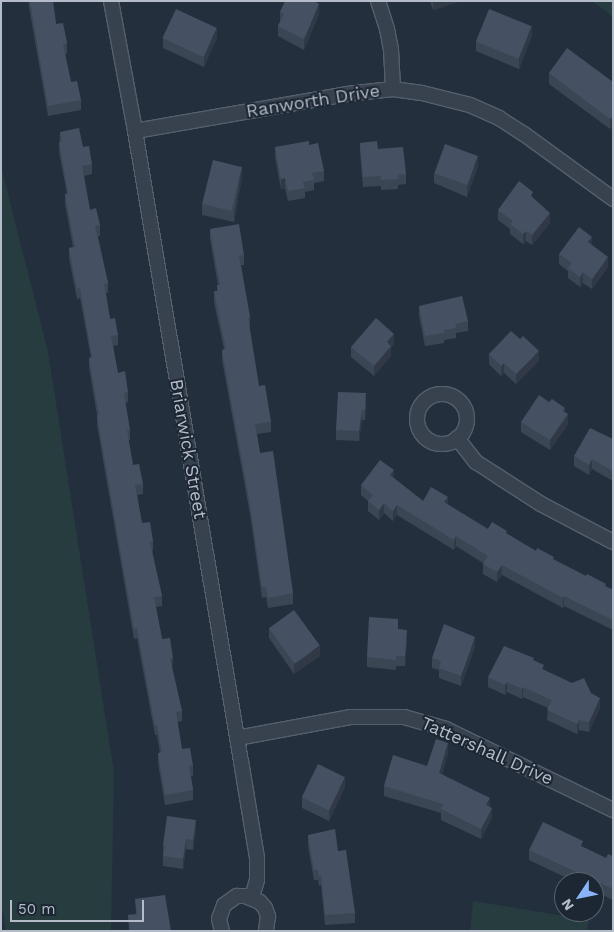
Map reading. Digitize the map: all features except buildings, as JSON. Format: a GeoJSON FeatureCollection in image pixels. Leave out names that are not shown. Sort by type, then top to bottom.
{"type":"FeatureCollection","features":[{"type":"Feature","properties":{"kind":"street","name":"Briarwick Street"},"geometry":{"type":"LineString","coordinates":[[111,1],[135,131],[256,858],[257,880],[252,898]]}},
{"type":"Feature","properties":{"kind":"street"},"geometry":{"type":"LineString","coordinates":[[378,1],[391,49],[393,89]]}},
{"type":"Feature","properties":{"kind":"street","name":"Ranworth Drive"},"geometry":{"type":"LineString","coordinates":[[135,131],[347,94],[393,89],[443,97],[499,118],[613,199]]}},
{"type":"Feature","properties":{"kind":"street"},"geometry":{"type":"LineString","coordinates":[[458,438],[465,450],[484,467],[540,504],[613,542]]}},
{"type":"Feature","properties":{"kind":"street","name":"Tattershall Drive"},"geometry":{"type":"LineString","coordinates":[[237,738],[350,717],[404,716],[446,730],[613,810]]}},
{"type":"Feature","properties":{"kind":"street"},"geometry":{"type":"LineString","coordinates":[[222,931],[219,919],[224,905],[237,896],[252,898],[260,902],[265,908],[268,916],[266,931]]}},
{"type":"Feature","properties":{"kind":"green space"},"geometry":{"type":"Polygon","coordinates":[[[592,1],[613,1],[613,17],[592,1]]]}},
{"type":"Feature","properties":{"kind":"green space"},"geometry":{"type":"Polygon","coordinates":[[[1,166],[48,352],[114,772],[111,931],[6,931],[1,901],[1,166]]]}},
{"type":"Feature","properties":{"kind":"green space"},"geometry":{"type":"Polygon","coordinates":[[[473,901],[554,914],[554,922],[589,922],[587,931],[470,931],[473,901]]]}}]}
